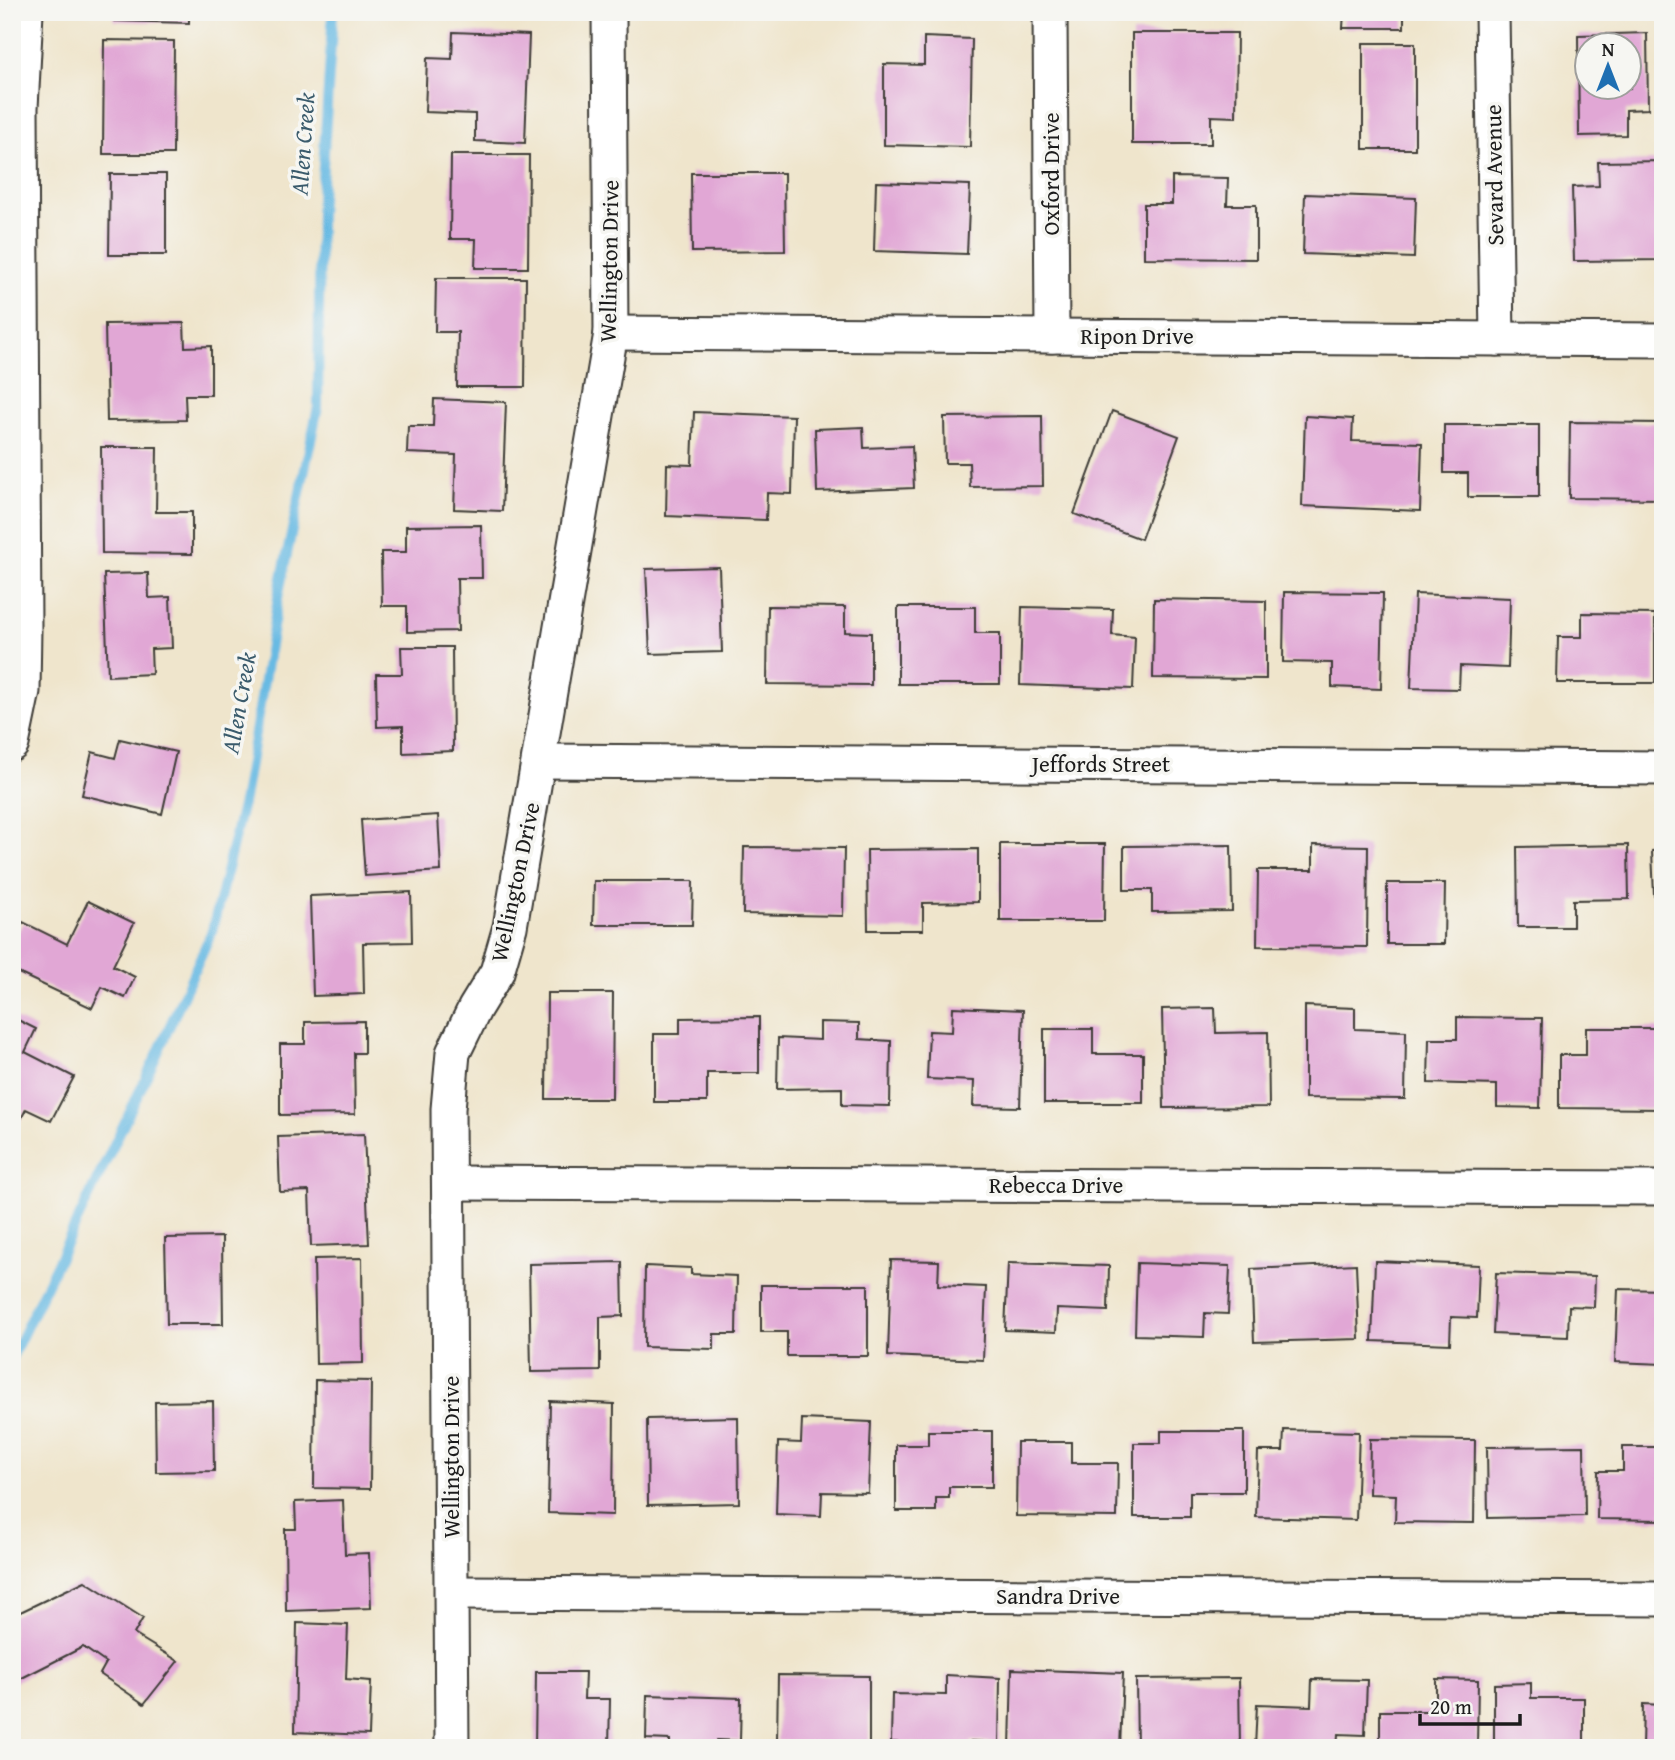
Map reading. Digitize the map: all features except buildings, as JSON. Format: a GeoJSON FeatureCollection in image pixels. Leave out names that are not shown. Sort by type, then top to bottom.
{"type":"FeatureCollection","features":[{"type":"Feature","properties":{"kind":"street"},"geometry":{"type":"LineString","coordinates":[[12,744],[23,691],[18,628],[21,108],[26,12]]}},
{"type":"Feature","properties":{"kind":"street","name":"Wellington Drive"},"geometry":{"type":"LineString","coordinates":[[452,1748],[448,1109],[453,1053],[475,1008],[497,972],[510,927],[611,332],[609,12]]}},
{"type":"Feature","properties":{"kind":"street","name":"Oxford Drive"},"geometry":{"type":"LineString","coordinates":[[1051,12],[1052,336]]}},
{"type":"Feature","properties":{"kind":"street","name":"Sevard Avenue"},"geometry":{"type":"LineString","coordinates":[[1492,12],[1496,339]]}},
{"type":"Feature","properties":{"kind":"street","name":"Ripon Drive"},"geometry":{"type":"LineString","coordinates":[[611,332],[1663,340]]}},
{"type":"Feature","properties":{"kind":"street","name":"Jeffords Street"},"geometry":{"type":"LineString","coordinates":[[539,761],[1663,768]]}},
{"type":"Feature","properties":{"kind":"street","name":"Rebecca Drive"},"geometry":{"type":"LineString","coordinates":[[449,1183],[1663,1188]]}},
{"type":"Feature","properties":{"kind":"street","name":"Sandra Drive"},"geometry":{"type":"LineString","coordinates":[[452,1593],[1663,1599]]}},
{"type":"Feature","properties":{"kind":"waterway","name":"Allen Creek"},"geometry":{"type":"LineString","coordinates":[[12,1357],[155,1059],[212,931],[244,798],[279,592],[318,407],[320,213],[333,12]]}}]}
